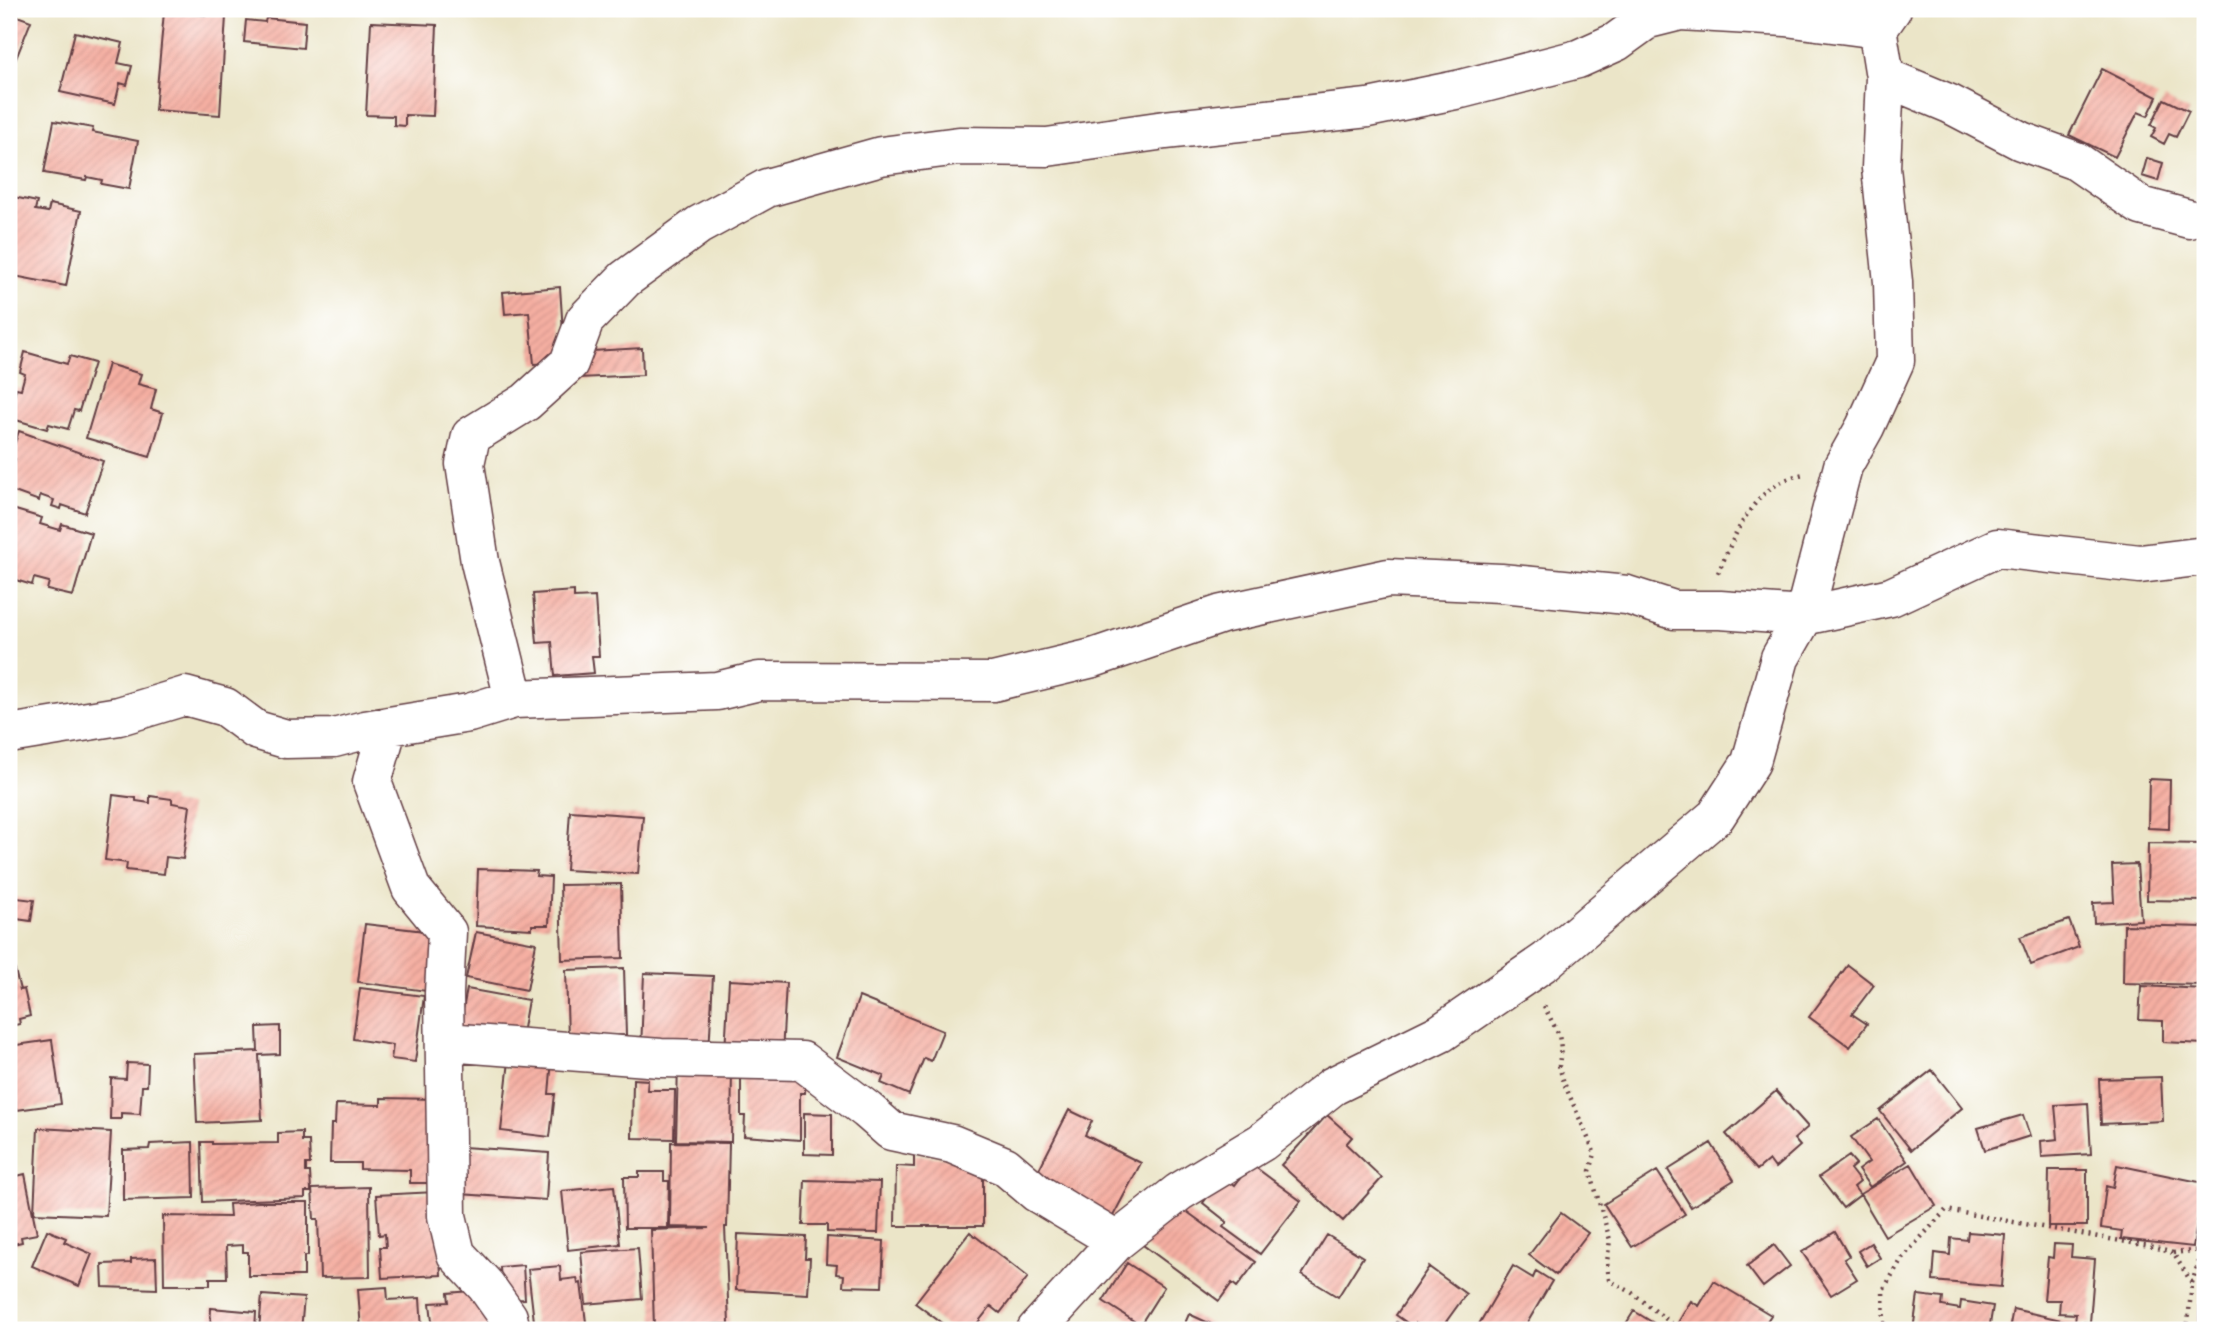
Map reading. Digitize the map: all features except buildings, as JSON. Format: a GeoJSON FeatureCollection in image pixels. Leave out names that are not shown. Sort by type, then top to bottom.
{"type":"FeatureCollection","features":[{"type":"Feature","properties":{"kind":"street"},"geometry":{"type":"LineString","coordinates":[[514,699],[480,562],[465,464],[471,436],[526,402],[569,363],[585,320],[625,279],[699,225],[767,188],[881,156],[959,146],[1047,147],[1165,130],[1368,108],[1461,89],[1578,59],[1616,42],[1648,19],[1680,11],[1786,17],[1881,15],[1885,77],[1881,168],[1893,282],[1895,361],[1865,427],[1843,466],[1804,616],[1780,658],[1751,762],[1716,816],[1546,961],[1441,1033],[1333,1086],[1262,1142],[1179,1192],[1117,1241],[1035,1330]]}},
{"type":"Feature","properties":{"kind":"street"},"geometry":{"type":"LineString","coordinates":[[1885,77],[1950,104],[2021,141],[2076,161],[2141,206],[2189,219]]}},
{"type":"Feature","properties":{"kind":"street"},"geometry":{"type":"LineString","coordinates":[[9,734],[119,716],[185,696],[225,707],[256,730],[286,739],[334,738],[469,713],[514,699],[717,691],[759,681],[993,682],[1093,658],[1222,614],[1388,578],[1501,583],[1626,595],[1674,610],[1720,610],[1804,616],[1891,597],[1997,548],[2140,564],[2205,556]]}},
{"type":"Feature","properties":{"kind":"street"},"geometry":{"type":"LineString","coordinates":[[388,726],[372,782],[411,888],[447,932],[447,1216],[456,1254],[486,1286],[508,1317],[511,1330]]}},
{"type":"Feature","properties":{"kind":"street"},"geometry":{"type":"LineString","coordinates":[[445,1052],[460,1043],[661,1058],[802,1061],[891,1131],[952,1144],[1005,1166],[1037,1193],[1117,1241]]}},
{"type":"Feature","properties":{"kind":"path"},"geometry":{"type":"LineString","coordinates":[[1717,576],[1738,529],[1757,498],[1792,476],[1843,466]]}},
{"type":"Feature","properties":{"kind":"path"},"geometry":{"type":"LineString","coordinates":[[1534,968],[1539,997],[1559,1035],[1559,1066],[1564,1083],[1595,1154],[1590,1171],[1610,1240],[1607,1262],[1609,1280],[1631,1292],[1680,1330]]}},
{"type":"Feature","properties":{"kind":"path"},"geometry":{"type":"LineString","coordinates":[[1884,1330],[1883,1290],[1903,1257],[1946,1210],[2150,1246],[2173,1253],[2202,1250]]}},
{"type":"Feature","properties":{"kind":"path"},"geometry":{"type":"LineString","coordinates":[[2187,1330],[2192,1283],[2205,1241]]}},
{"type":"Feature","properties":{"kind":"path"},"geometry":{"type":"LineString","coordinates":[[2173,1253],[2192,1283]]}}]}
